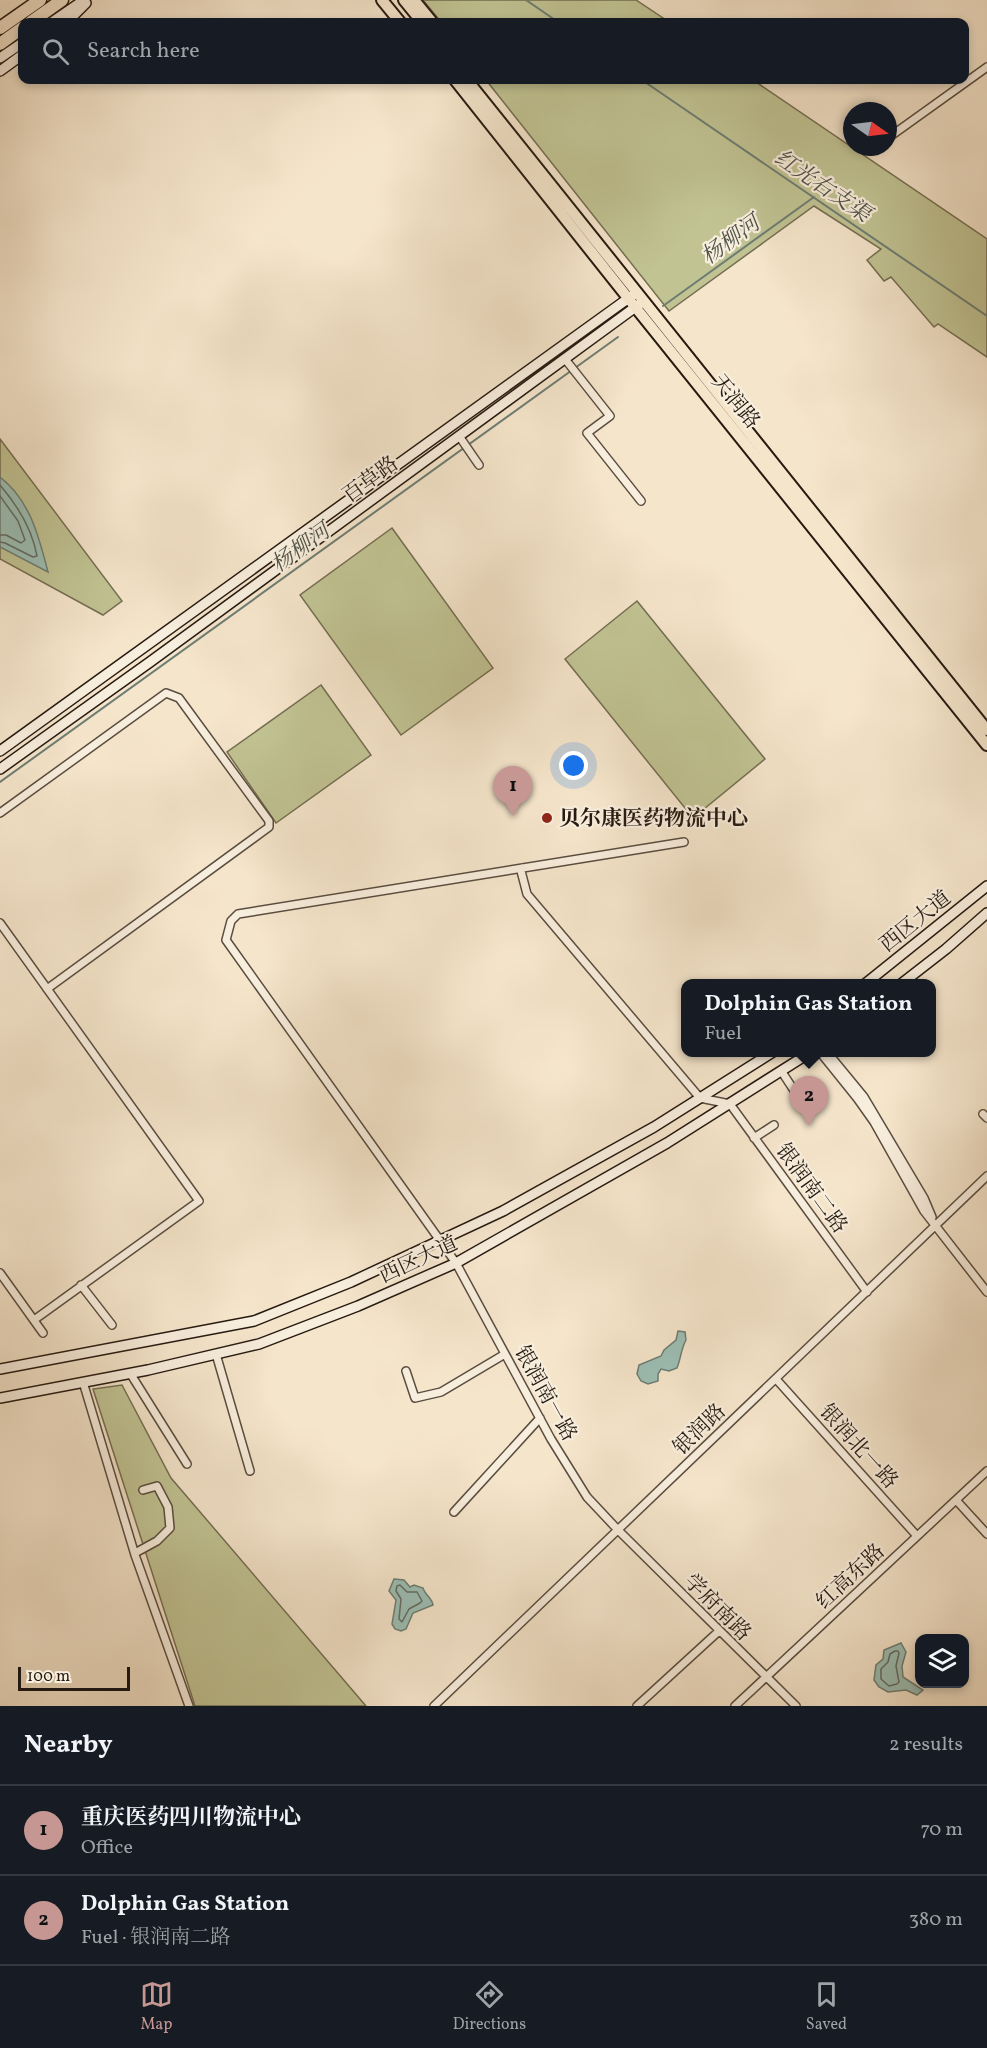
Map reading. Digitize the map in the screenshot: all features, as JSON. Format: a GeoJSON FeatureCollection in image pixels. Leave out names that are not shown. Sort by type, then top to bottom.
{"type":"FeatureCollection","features":[{"type":"Feature","properties":{"kind":"highway"},"geometry":{"type":"LineString","coordinates":[[0,28],[40,0]]}},
{"type":"Feature","properties":{"kind":"highway"},"geometry":{"type":"LineString","coordinates":[[37,18],[62,0]]}},
{"type":"Feature","properties":{"kind":"highway"},"geometry":{"type":"LineString","coordinates":[[0,44],[18,31]]}},
{"type":"Feature","properties":{"kind":"main road"},"geometry":{"type":"LineString","coordinates":[[58,18],[86,0]]}},
{"type":"Feature","properties":{"kind":"main road"},"geometry":{"type":"LineString","coordinates":[[70,18],[86,0]]}},
{"type":"Feature","properties":{"kind":"main road"},"geometry":{"type":"LineString","coordinates":[[392,0],[399,18]]}},
{"type":"Feature","properties":{"kind":"main road"},"geometry":{"type":"LineString","coordinates":[[392,0],[406,18]]}},
{"type":"Feature","properties":{"kind":"main road"},"geometry":{"type":"LineString","coordinates":[[392,0],[417,18]]}},
{"type":"Feature","properties":{"kind":"main road"},"geometry":{"type":"LineString","coordinates":[[414,0],[429,18]]}},
{"type":"Feature","properties":{"kind":"main road"},"geometry":{"type":"LineString","coordinates":[[0,58],[18,45]]}},
{"type":"Feature","properties":{"kind":"main road"},"geometry":{"type":"LineString","coordinates":[[0,71],[18,58]]}},
{"type":"Feature","properties":{"kind":"main road"},"geometry":{"type":"LineString","coordinates":[[452,84],[474,104]]}},
{"type":"Feature","properties":{"kind":"main road","name":"天润路"},"geometry":{"type":"LineString","coordinates":[[458,84],[628,298],[639,300],[987,730]]}},
{"type":"Feature","properties":{"kind":"main road","name":"天润路"},"geometry":{"type":"LineString","coordinates":[[470,84],[987,745]]}},
{"type":"Feature","properties":{"kind":"main road"},"geometry":{"type":"LineString","coordinates":[[475,84],[486,103]]}},
{"type":"Feature","properties":{"kind":"main road","name":"百草路"},"geometry":{"type":"LineString","coordinates":[[0,751],[628,298]]}},
{"type":"Feature","properties":{"kind":"main road","name":"百草路"},"geometry":{"type":"LineString","coordinates":[[0,769],[571,366],[639,300]]}},
{"type":"Feature","properties":{"kind":"main road","name":"西区大道"},"geometry":{"type":"LineString","coordinates":[[871,979],[987,886]]}},
{"type":"Feature","properties":{"kind":"main road","name":"西区大道"},"geometry":{"type":"LineString","coordinates":[[907,979],[987,913]]}},
{"type":"Feature","properties":{"kind":"main road","name":"西区大道"},"geometry":{"type":"LineString","coordinates":[[0,1369],[254,1321],[351,1282],[503,1211],[654,1127],[767,1057]]}},
{"type":"Feature","properties":{"kind":"main road","name":"西区大道"},"geometry":{"type":"LineString","coordinates":[[0,1398],[130,1373],[259,1344],[358,1306],[456,1263],[667,1143],[805,1057]]}},
{"type":"Feature","properties":{"kind":"street"},"geometry":{"type":"LineString","coordinates":[[969,80],[987,67]]}},
{"type":"Feature","properties":{"kind":"street"},"geometry":{"type":"LineString","coordinates":[[897,132],[963,84]]}},
{"type":"Feature","properties":{"kind":"street"},"geometry":{"type":"LineString","coordinates":[[571,366],[610,416],[587,433],[641,501]]}},
{"type":"Feature","properties":{"kind":"street"},"geometry":{"type":"LineString","coordinates":[[464,443],[479,465]]}},
{"type":"Feature","properties":{"kind":"street"},"geometry":{"type":"LineString","coordinates":[[0,813],[166,693],[179,698],[269,821],[269,827],[47,989]]}},
{"type":"Feature","properties":{"kind":"street"},"geometry":{"type":"LineString","coordinates":[[684,842],[522,868],[521,871],[527,894],[700,1098],[730,1104]]}},
{"type":"Feature","properties":{"kind":"street","name":"银润南一路"},"geometry":{"type":"LineString","coordinates":[[522,868],[238,914],[231,921],[226,940],[456,1263],[540,1418],[587,1497],[618,1530]]}},
{"type":"Feature","properties":{"kind":"street"},"geometry":{"type":"LineString","coordinates":[[0,923],[199,1201],[34,1320]]}},
{"type":"Feature","properties":{"kind":"street"},"geometry":{"type":"LineString","coordinates":[[823,1057],[874,1122],[924,1211],[987,1292]]}},
{"type":"Feature","properties":{"kind":"street"},"geometry":{"type":"LineString","coordinates":[[830,1057],[864,1097],[874,1113],[924,1198],[935,1225]]}},
{"type":"Feature","properties":{"kind":"street"},"geometry":{"type":"LineString","coordinates":[[782,1071],[797,1095]]}},
{"type":"Feature","properties":{"kind":"street","name":"银润南二路"},"geometry":{"type":"LineString","coordinates":[[730,1104],[867,1292]]}},
{"type":"Feature","properties":{"kind":"street"},"geometry":{"type":"LineString","coordinates":[[754,1138],[774,1125]]}},
{"type":"Feature","properties":{"kind":"street","name":"银润路"},"geometry":{"type":"LineString","coordinates":[[433,1703],[618,1530],[987,1176]]}},
{"type":"Feature","properties":{"kind":"street"},"geometry":{"type":"LineString","coordinates":[[0,1273],[43,1333]]}},
{"type":"Feature","properties":{"kind":"street"},"geometry":{"type":"LineString","coordinates":[[81,1285],[112,1325]]}},
{"type":"Feature","properties":{"kind":"street"},"geometry":{"type":"LineString","coordinates":[[216,1354],[250,1471]]}},
{"type":"Feature","properties":{"kind":"street"},"geometry":{"type":"LineString","coordinates":[[406,1371],[415,1398],[441,1392],[505,1354]]}},
{"type":"Feature","properties":{"kind":"street"},"geometry":{"type":"LineString","coordinates":[[130,1373],[187,1464]]}},
{"type":"Feature","properties":{"kind":"street","name":"银润北一路"},"geometry":{"type":"LineString","coordinates":[[776,1379],[917,1536]]}},
{"type":"Feature","properties":{"kind":"street"},"geometry":{"type":"LineString","coordinates":[[83,1382],[135,1553],[189,1706]]}},
{"type":"Feature","properties":{"kind":"street"},"geometry":{"type":"LineString","coordinates":[[454,1512],[540,1418]]}},
{"type":"Feature","properties":{"kind":"street","name":"红高东路"},"geometry":{"type":"LineString","coordinates":[[735,1706],[987,1472]]}},
{"type":"Feature","properties":{"kind":"street"},"geometry":{"type":"LineString","coordinates":[[135,1553],[157,1541],[170,1528],[168,1507],[157,1486],[143,1490]]}},
{"type":"Feature","properties":{"kind":"street"},"geometry":{"type":"LineString","coordinates":[[956,1500],[987,1534]]}},
{"type":"Feature","properties":{"kind":"street","name":"学府南路"},"geometry":{"type":"LineString","coordinates":[[618,1530],[796,1706]]}},
{"type":"Feature","properties":{"kind":"street"},"geometry":{"type":"LineString","coordinates":[[637,1706],[719,1631]]}},
{"type":"Feature","properties":{"kind":"green space"},"geometry":{"type":"Polygon","coordinates":[[[423,0],[636,0],[663,18],[438,18],[423,0]]]}},
{"type":"Feature","properties":{"kind":"green space"},"geometry":{"type":"Polygon","coordinates":[[[489,84],[759,84],[843,141],[843,156],[865,156],[987,239],[987,357],[938,324],[934,327],[891,277],[884,281],[867,260],[881,249],[814,206],[669,311],[489,84]]]}},
{"type":"Feature","properties":{"kind":"green space"},"geometry":{"type":"Polygon","coordinates":[[[0,439],[122,601],[103,615],[0,559],[0,439]]]}},
{"type":"Feature","properties":{"kind":"green space"},"geometry":{"type":"Polygon","coordinates":[[[392,528],[493,668],[401,735],[300,595],[392,528]]]}},
{"type":"Feature","properties":{"kind":"green space"},"geometry":{"type":"Polygon","coordinates":[[[637,601],[765,759],[693,818],[565,659],[637,601]]]}},
{"type":"Feature","properties":{"kind":"green space"},"geometry":{"type":"Polygon","coordinates":[[[321,685],[371,755],[276,823],[227,752],[321,685]]]}},
{"type":"Feature","properties":{"kind":"green space"},"geometry":{"type":"Polygon","coordinates":[[[122,1385],[171,1478],[366,1706],[195,1706],[93,1389],[122,1385]]]}},
{"type":"Feature","properties":{"kind":"water"},"geometry":{"type":"Polygon","coordinates":[[[0,477],[10,486],[26,508],[37,533],[48,572],[0,547],[0,477]]]}},
{"type":"Feature","properties":{"kind":"water"},"geometry":{"type":"Polygon","coordinates":[[[678,1331],[685,1332],[686,1340],[677,1368],[669,1371],[661,1369],[658,1381],[648,1384],[641,1381],[637,1374],[639,1365],[661,1356],[664,1350],[676,1340],[678,1331]]]}},
{"type":"Feature","properties":{"kind":"water"},"geometry":{"type":"Polygon","coordinates":[[[394,1579],[404,1580],[410,1587],[414,1585],[423,1588],[433,1605],[413,1613],[406,1629],[401,1631],[395,1629],[392,1624],[396,1600],[389,1591],[394,1579]]]}},
{"type":"Feature","properties":{"kind":"water"},"geometry":{"type":"Polygon","coordinates":[[[901,1643],[906,1652],[902,1666],[903,1677],[915,1685],[915,1688],[923,1690],[917,1695],[906,1690],[888,1692],[879,1687],[874,1680],[876,1665],[883,1659],[884,1650],[901,1643]]]}},
{"type":"Feature","properties":{"kind":"waterway","name":"红光右支渠"},"geometry":{"type":"LineString","coordinates":[[526,0],[552,18]]}},
{"type":"Feature","properties":{"kind":"waterway","name":"红光右支渠"},"geometry":{"type":"LineString","coordinates":[[648,84],[987,316]]}},
{"type":"Feature","properties":{"kind":"waterway","name":"杨柳河"},"geometry":{"type":"LineString","coordinates":[[663,306],[814,197]]}},
{"type":"Feature","properties":{"kind":"waterway","name":"杨柳河"},"geometry":{"type":"LineString","coordinates":[[0,782],[618,337]]}},
{"type":"Feature","properties":{"kind":"place","name":"重庆医药四川物流中心"},"geometry":{"type":"Point","coordinates":[513,816]}},
{"type":"Feature","properties":{"kind":"place","name":"贝尔康医药物流中心"},"geometry":{"type":"Point","coordinates":[547,818]}},
{"type":"Feature","properties":{"kind":"place","name":"Dolphin Gas Station"},"geometry":{"type":"Point","coordinates":[809,1126]}}]}
